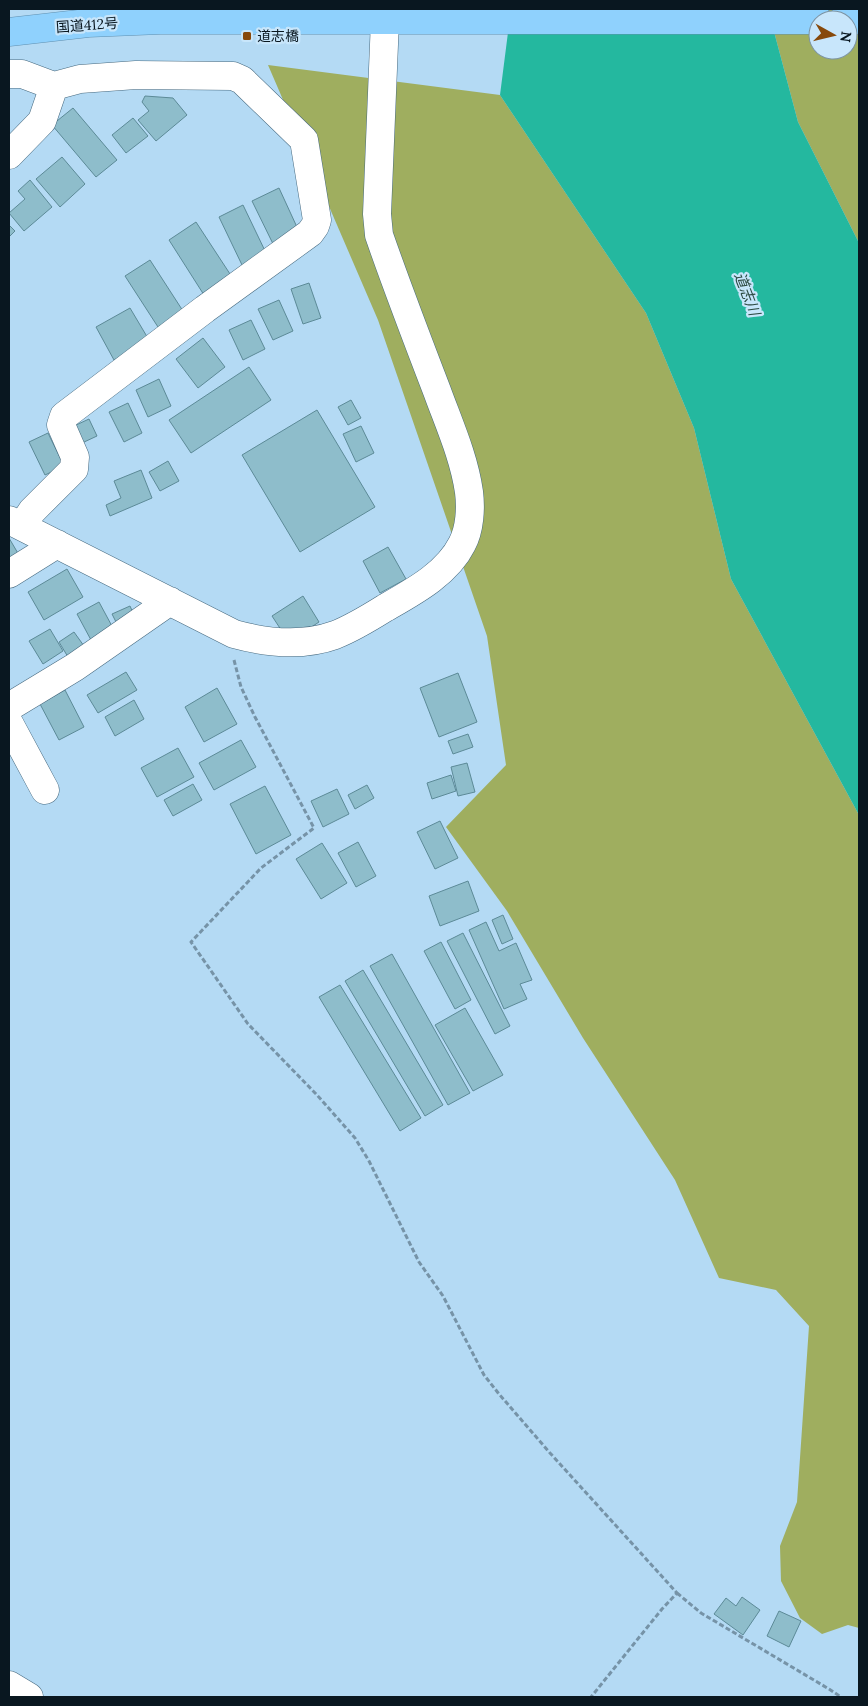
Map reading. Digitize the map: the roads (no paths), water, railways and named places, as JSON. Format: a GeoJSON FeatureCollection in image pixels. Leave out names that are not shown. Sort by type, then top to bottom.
{"type":"FeatureCollection","features":[{"type":"Feature","properties":{"kind":"highway","name":"国道412号"},"geometry":{"type":"LineString","coordinates":[[9,32],[88,23],[332,15],[385,20],[808,20]]}},
{"type":"Feature","properties":{"kind":"street"},"geometry":{"type":"LineString","coordinates":[[9,74],[22,74],[54,86],[80,79],[136,75],[233,76],[242,80],[304,140],[317,220],[310,233],[205,309],[64,416],[60,425],[74,457],[74,469],[32,511],[15,523],[234,634],[290,643],[317,640],[353,627],[411,593],[442,570],[463,543],[470,507],[460,453],[379,235],[377,214],[378,166],[385,20]]}},
{"type":"Feature","properties":{"kind":"street"},"geometry":{"type":"LineString","coordinates":[[9,155],[42,121],[54,86]]}},
{"type":"Feature","properties":{"kind":"street"},"geometry":{"type":"LineString","coordinates":[[9,574],[57,544]]}},
{"type":"Feature","properties":{"kind":"street"},"geometry":{"type":"LineString","coordinates":[[9,707],[75,667],[170,601]]}},
{"type":"Feature","properties":{"kind":"street"},"geometry":{"type":"LineString","coordinates":[[9,723],[45,790]]}},
{"type":"Feature","properties":{"kind":"street"},"geometry":{"type":"LineString","coordinates":[[9,1685],[29,1697]]}},
{"type":"Feature","properties":{"kind":"water","name":"道志川"},"geometry":{"type":"Polygon","coordinates":[[[511,9],[768,9],[798,122],[859,243],[859,815],[731,579],[694,428],[646,313],[500,95],[511,9]]]}},
{"type":"Feature","properties":{"kind":"place","name":"道志橋"},"geometry":{"type":"Point","coordinates":[247,36]}}]}
